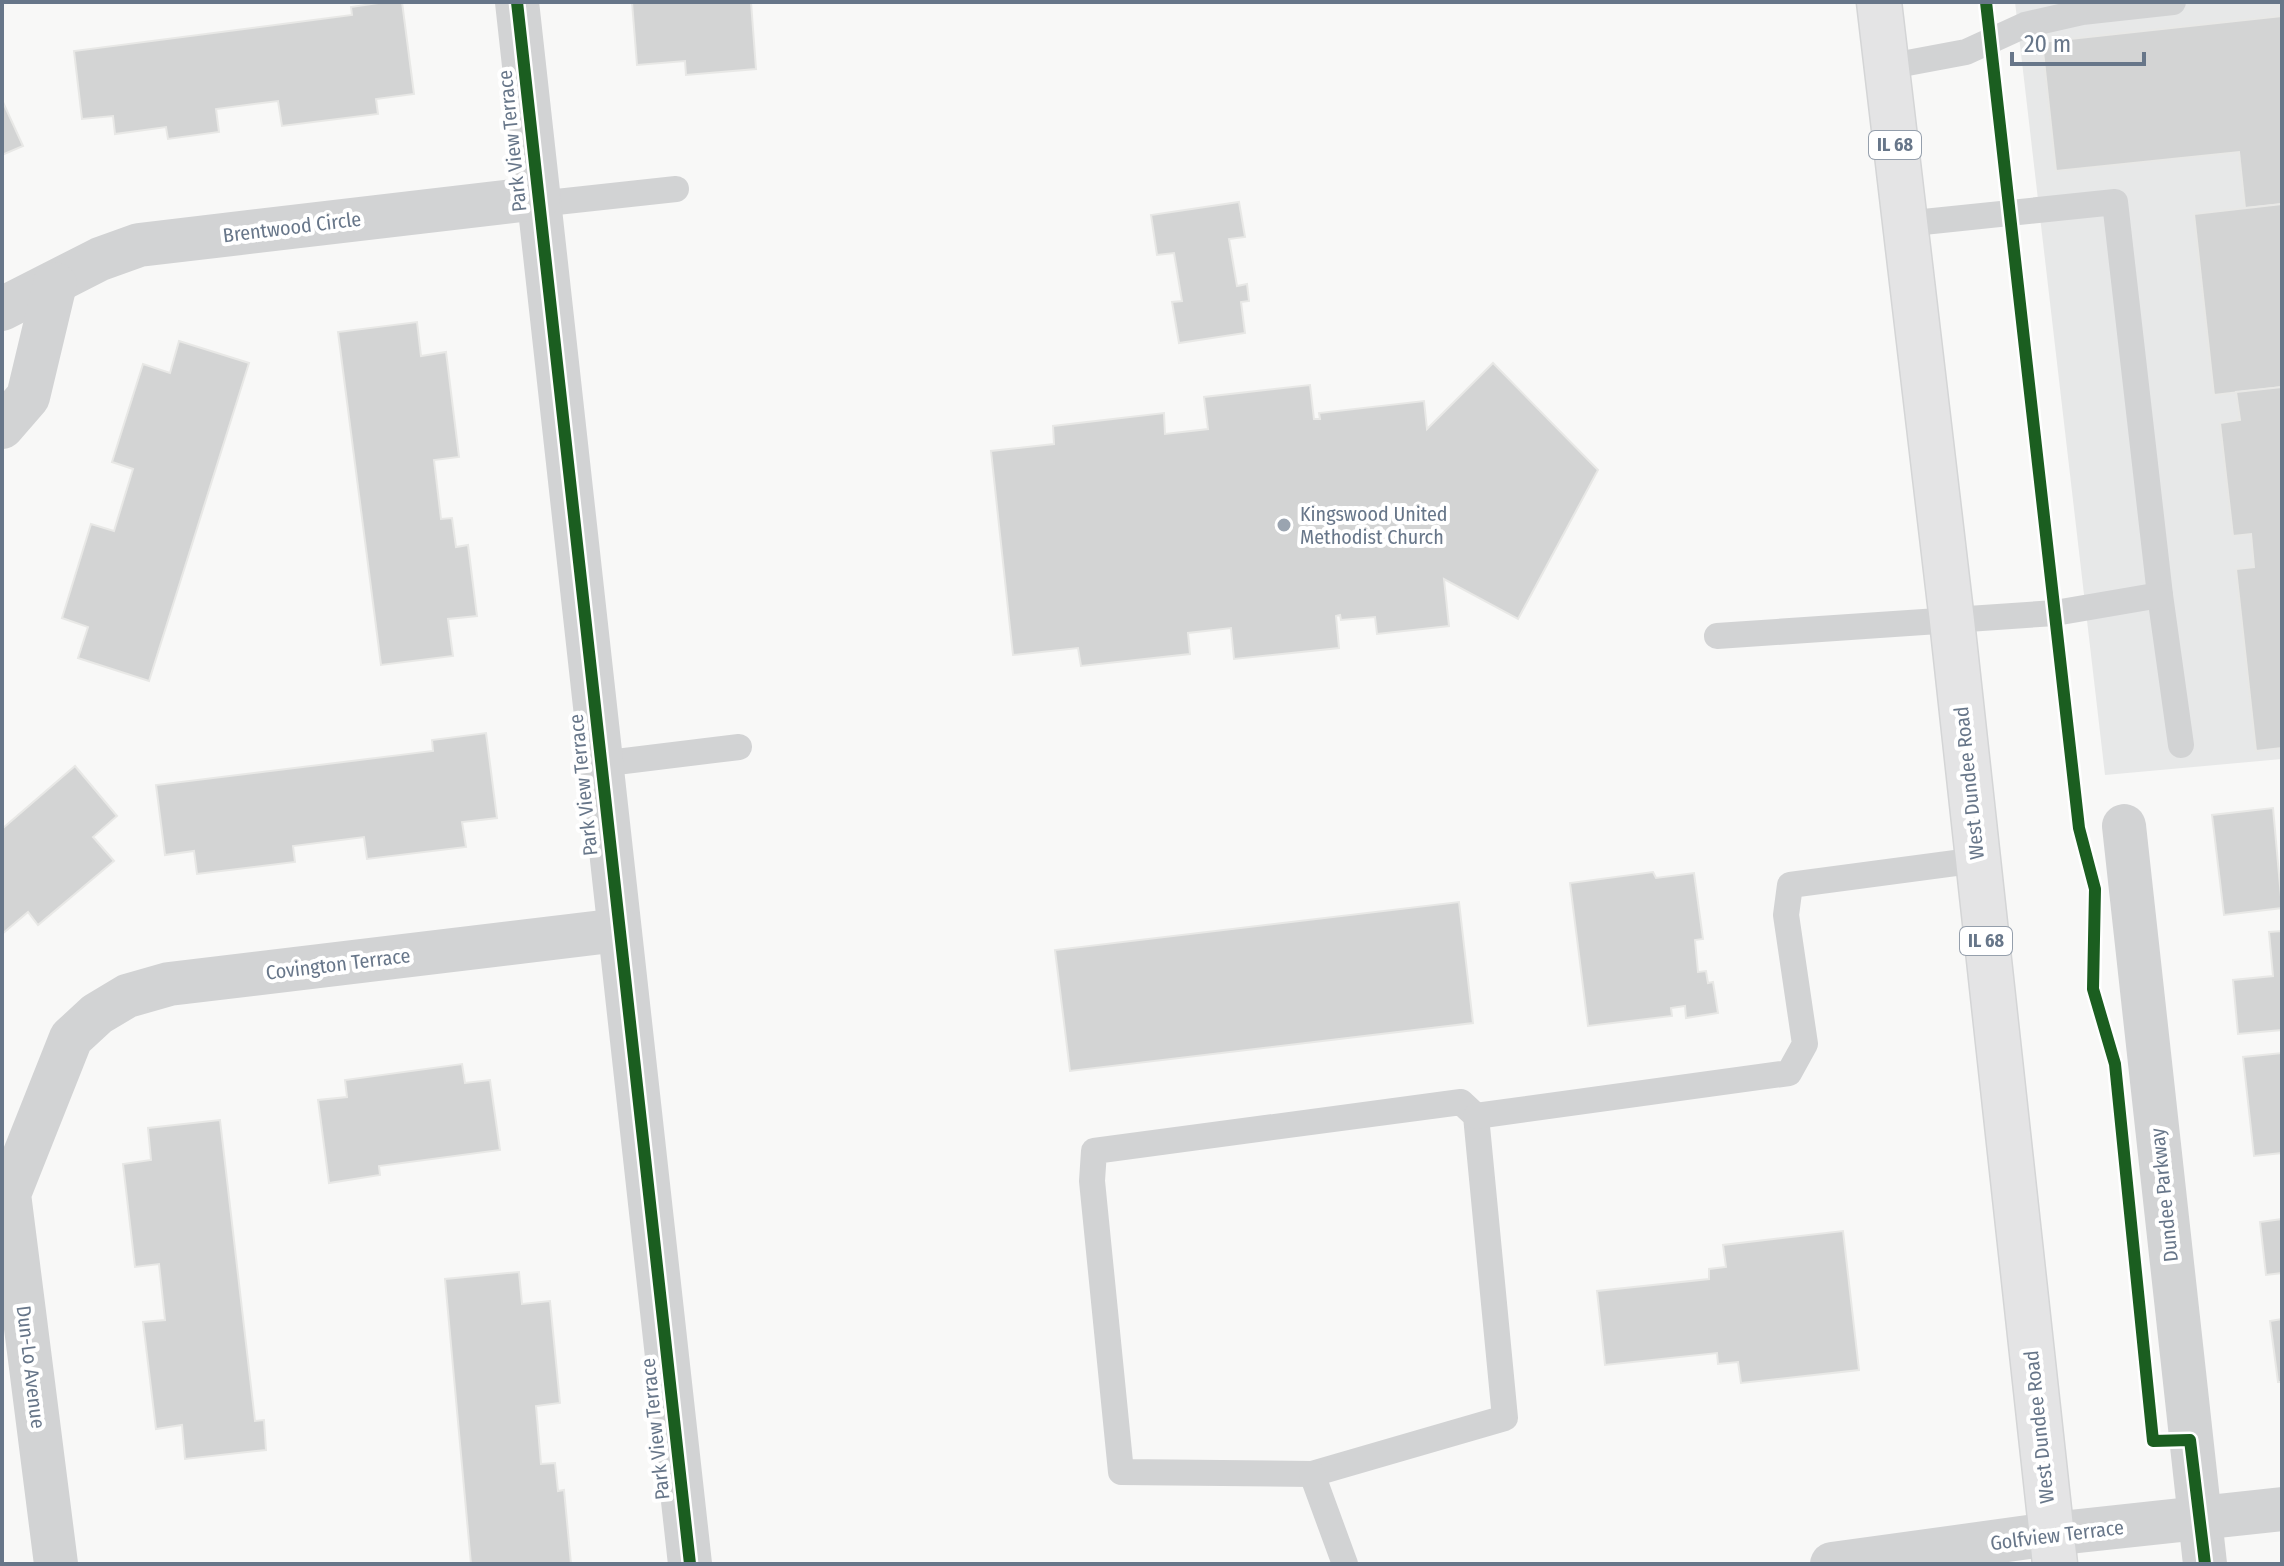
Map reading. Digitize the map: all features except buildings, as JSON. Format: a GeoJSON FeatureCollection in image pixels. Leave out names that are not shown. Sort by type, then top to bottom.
{"type":"FeatureCollection","features":[{"type":"Feature","properties":{"kind":"main road","name":"West Dundee Road"},"geometry":{"type":"LineString","coordinates":[[1879,2],[1952,621],[2053,1549]]}},
{"type":"Feature","properties":{"kind":"street","name":"Park View Terrace"},"geometry":{"type":"LineString","coordinates":[[517,2],[690,1564]]}},
{"type":"Feature","properties":{"kind":"street","name":"Brentwood Circle"},"geometry":{"type":"LineString","coordinates":[[2,309],[100,259],[139,245],[538,201]]}},
{"type":"Feature","properties":{"kind":"street"},"geometry":{"type":"LineString","coordinates":[[2,427],[28,397],[55,284]]}},
{"type":"Feature","properties":{"kind":"street","name":"Dundee Parkway"},"geometry":{"type":"LineString","coordinates":[[2124,826],[2205,1564]]}},
{"type":"Feature","properties":{"kind":"street","name":"Covington Terrace"},"geometry":{"type":"LineString","coordinates":[[71,1038],[97,1014],[127,996],[169,984],[619,930]]}},
{"type":"Feature","properties":{"kind":"street","name":"Dun-Lo Avenue"},"geometry":{"type":"LineString","coordinates":[[56,1564],[9,1194],[71,1038]]}},
{"type":"Feature","properties":{"kind":"street","name":"Golfview Terrace"},"geometry":{"type":"LineString","coordinates":[[1832,1564],[2053,1549],[2200,1519],[2282,1509]]}},
{"type":"Feature","properties":{"kind":"lane"},"geometry":{"type":"LineString","coordinates":[[1886,67],[1966,52],[2025,25],[2068,15],[2173,2]]}},
{"type":"Feature","properties":{"kind":"lane"},"geometry":{"type":"LineString","coordinates":[[538,201],[676,189]]}},
{"type":"Feature","properties":{"kind":"lane"},"geometry":{"type":"LineString","coordinates":[[1904,224],[2115,202],[2160,595],[2181,745]]}},
{"type":"Feature","properties":{"kind":"lane"},"geometry":{"type":"LineString","coordinates":[[1717,636],[2055,613],[2160,595]]}},
{"type":"Feature","properties":{"kind":"lane"},"geometry":{"type":"LineString","coordinates":[[600,764],[739,747]]}},
{"type":"Feature","properties":{"kind":"lane"},"geometry":{"type":"LineString","coordinates":[[1476,1116],[1789,1073],[1805,1044],[1786,915],[1790,885],[1978,860]]}},
{"type":"Feature","properties":{"kind":"lane"},"geometry":{"type":"LineString","coordinates":[[1461,1102],[1476,1116],[1505,1418],[1312,1474],[1121,1472],[1092,1181],[1094,1151],[1461,1102]]}},
{"type":"Feature","properties":{"kind":"lane"},"geometry":{"type":"LineString","coordinates":[[1312,1474],[1345,1564]]}},
{"type":"Feature","properties":{"kind":"shaded area"},"geometry":{"type":"Polygon","coordinates":[[[2015,2],[2282,2],[2282,759],[2105,775],[2015,2]]]}},
{"type":"Feature","properties":{"kind":"cycle path"},"geometry":{"type":"LineString","coordinates":[[517,2],[690,1564]]}},
{"type":"Feature","properties":{"kind":"cycle path"},"geometry":{"type":"LineString","coordinates":[[1986,2],[2079,828],[2095,889],[2093,989],[2115,1064],[2153,1441],[2190,1440],[2205,1564]]}},
{"type":"Feature","properties":{"kind":"place","name":"Kingswood United Methodist Church"},"geometry":{"type":"Point","coordinates":[1284,525]}}]}
